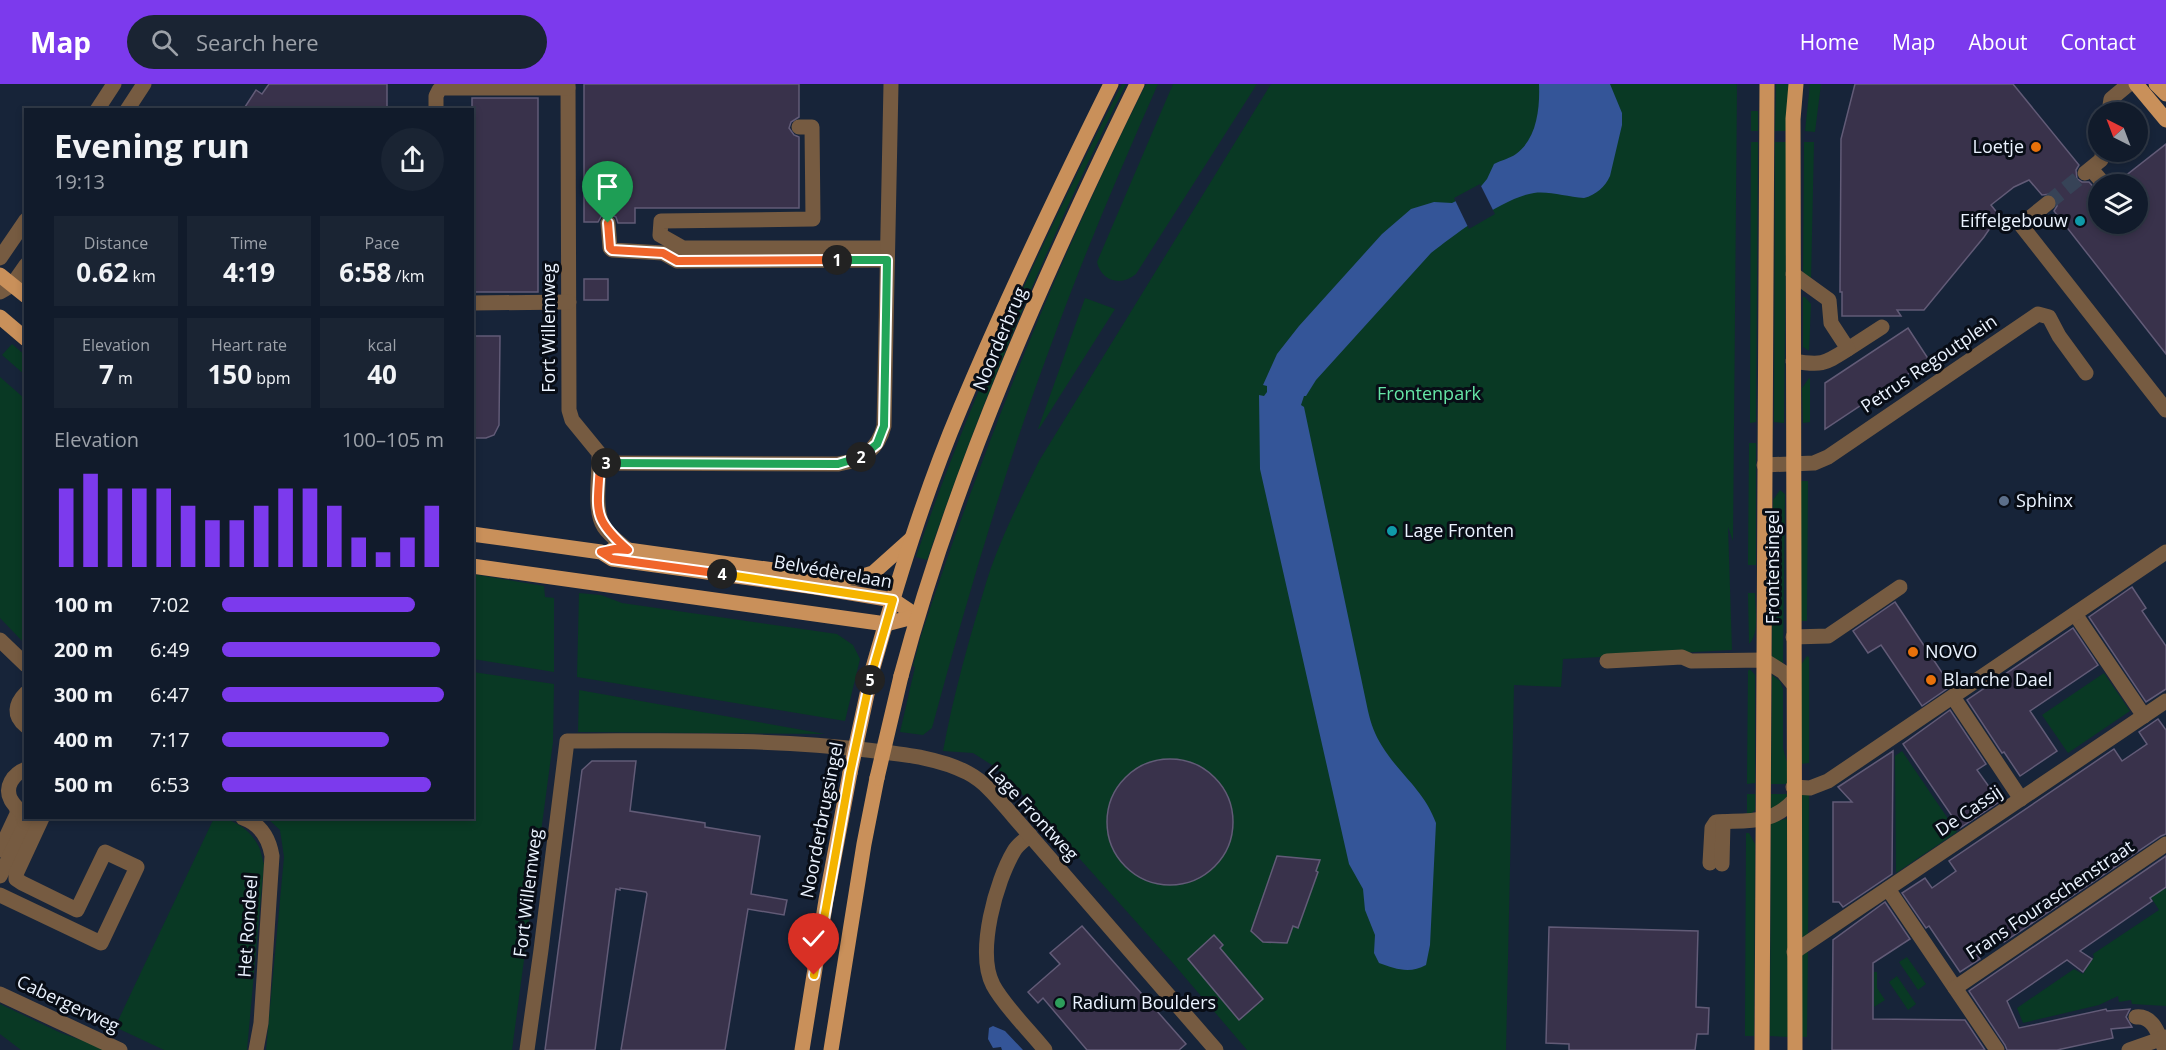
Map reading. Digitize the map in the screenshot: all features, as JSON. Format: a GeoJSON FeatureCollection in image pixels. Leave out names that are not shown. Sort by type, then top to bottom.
{"type":"FeatureCollection","features":[{"type":"Feature","properties":{"kind":"main road","name":"Noorderbrug"},"geometry":{"type":"LineString","coordinates":[[893,600],[913,537],[960,409],[1027,256],[1111,84]]}},
{"type":"Feature","properties":{"kind":"main road","name":"Noorderbrug"},"geometry":{"type":"LineString","coordinates":[[917,616],[956,504],[1017,347],[1095,171],[1137,84]]}},
{"type":"Feature","properties":{"kind":"main road","name":"Frontensingel"},"geometry":{"type":"LineString","coordinates":[[1762,1050],[1767,84]]}},
{"type":"Feature","properties":{"kind":"main road","name":"Frontensingel"},"geometry":{"type":"LineString","coordinates":[[1795,1050],[1792,464],[1793,119],[1796,84]]}},
{"type":"Feature","properties":{"kind":"main road"},"geometry":{"type":"LineString","coordinates":[[2136,84],[2166,120]]}},
{"type":"Feature","properties":{"kind":"main road"},"geometry":{"type":"LineString","coordinates":[[2156,84],[2166,94]]}},
{"type":"Feature","properties":{"kind":"main road"},"geometry":{"type":"LineString","coordinates":[[0,274],[6,289],[24,295]]}},
{"type":"Feature","properties":{"kind":"main road"},"geometry":{"type":"LineString","coordinates":[[0,317],[24,337]]}},
{"type":"Feature","properties":{"kind":"main road","name":"Belvédèrelaan"},"geometry":{"type":"LineString","coordinates":[[474,534],[601,552],[612,559],[893,600],[917,616]]}},
{"type":"Feature","properties":{"kind":"main road"},"geometry":{"type":"LineString","coordinates":[[601,552],[615,549],[628,550],[818,576],[857,578],[873,573],[913,537]]}},
{"type":"Feature","properties":{"kind":"main road"},"geometry":{"type":"LineString","coordinates":[[474,566],[885,624],[917,616],[877,778],[864,844],[831,1050]]}},
{"type":"Feature","properties":{"kind":"main road","name":"Noorderbrugsingel"},"geometry":{"type":"LineString","coordinates":[[802,1050],[826,900],[850,773],[872,671],[893,600]]}},
{"type":"Feature","properties":{"kind":"street"},"geometry":{"type":"LineString","coordinates":[[98,108],[114,84]]}},
{"type":"Feature","properties":{"kind":"street"},"geometry":{"type":"LineString","coordinates":[[128,108],[144,84]]}},
{"type":"Feature","properties":{"kind":"street"},"geometry":{"type":"LineString","coordinates":[[600,463],[838,464],[858,459],[877,444],[884,426],[891,84]]}},
{"type":"Feature","properties":{"kind":"street"},"geometry":{"type":"LineString","coordinates":[[2111,102],[2111,99],[2129,84]]}},
{"type":"Feature","properties":{"kind":"street"},"geometry":{"type":"LineString","coordinates":[[436,108],[436,96],[442,88],[568,86]]}},
{"type":"Feature","properties":{"kind":"street","name":"Fort Willemweg"},"geometry":{"type":"LineString","coordinates":[[568,86],[569,410],[572,420],[598,449],[600,463],[598,506],[601,521],[610,535],[628,550]]}},
{"type":"Feature","properties":{"kind":"street"},"geometry":{"type":"LineString","coordinates":[[799,128],[812,128],[813,219],[661,221],[660,236],[683,248],[887,254]]}},
{"type":"Feature","properties":{"kind":"street"},"geometry":{"type":"LineString","coordinates":[[2092,174],[2088,171],[2099,162]]}},
{"type":"Feature","properties":{"kind":"street"},"geometry":{"type":"LineString","coordinates":[[2048,203],[2021,225],[2166,411]]}},
{"type":"Feature","properties":{"kind":"street"},"geometry":{"type":"LineString","coordinates":[[0,258],[5,245],[24,222]]}},
{"type":"Feature","properties":{"kind":"street"},"geometry":{"type":"LineString","coordinates":[[608,223],[612,250],[663,253],[677,261],[887,254]]}},
{"type":"Feature","properties":{"kind":"street"},"geometry":{"type":"LineString","coordinates":[[6,289],[24,267]]}},
{"type":"Feature","properties":{"kind":"street"},"geometry":{"type":"LineString","coordinates":[[1793,273],[1829,300],[1831,323],[1848,349]]}},
{"type":"Feature","properties":{"kind":"street"},"geometry":{"type":"LineString","coordinates":[[474,303],[569,302]]}},
{"type":"Feature","properties":{"kind":"street","name":"Petrus Regoutplein"},"geometry":{"type":"LineString","coordinates":[[1792,464],[1814,463],[1828,457],[2033,316],[2042,314],[2049,317],[2059,336],[2057,350],[2070,369],[2085,373]]}},
{"type":"Feature","properties":{"kind":"street"},"geometry":{"type":"LineString","coordinates":[[1793,361],[1826,363],[1882,327]]}},
{"type":"Feature","properties":{"kind":"street"},"geometry":{"type":"LineString","coordinates":[[1764,465],[1792,464]]}},
{"type":"Feature","properties":{"kind":"street"},"geometry":{"type":"LineString","coordinates":[[1716,864],[1712,828],[1716,822],[1762,820],[1776,816],[1785,810],[1793,794],[1820,785],[2166,552]]}},
{"type":"Feature","properties":{"kind":"street"},"geometry":{"type":"LineString","coordinates":[[1793,637],[1828,636],[1900,587]]}},
{"type":"Feature","properties":{"kind":"street"},"geometry":{"type":"LineString","coordinates":[[2075,614],[2144,716]]}},
{"type":"Feature","properties":{"kind":"street"},"geometry":{"type":"LineString","coordinates":[[0,640],[24,663]]}},
{"type":"Feature","properties":{"kind":"street"},"geometry":{"type":"LineString","coordinates":[[1607,666],[1682,657],[1691,661],[1764,660],[1783,672],[1793,684]]}},
{"type":"Feature","properties":{"kind":"street"},"geometry":{"type":"LineString","coordinates":[[24,696],[16,710],[24,724]]}},
{"type":"Feature","properties":{"kind":"street"},"geometry":{"type":"LineString","coordinates":[[1953,697],[2021,799]]}},
{"type":"Feature","properties":{"kind":"street","name":"De Cassij"},"geometry":{"type":"LineString","coordinates":[[1794,952],[2165,704]]}},
{"type":"Feature","properties":{"kind":"street","name":"Lage Frontweg"},"geometry":{"type":"LineString","coordinates":[[567,741],[753,740],[812,743],[902,754],[942,763],[970,774],[994,794],[1216,1050]]}},
{"type":"Feature","properties":{"kind":"street","name":"Fort Willemweg"},"geometry":{"type":"LineString","coordinates":[[526,1050],[542,950],[567,741]]}},
{"type":"Feature","properties":{"kind":"street"},"geometry":{"type":"LineString","coordinates":[[24,771],[16,774],[9,787],[9,796],[24,817]]}},
{"type":"Feature","properties":{"kind":"street"},"geometry":{"type":"LineString","coordinates":[[0,850],[17,808]]}},
{"type":"Feature","properties":{"kind":"street"},"geometry":{"type":"LineString","coordinates":[[0,876],[26,819]]}},
{"type":"Feature","properties":{"kind":"street"},"geometry":{"type":"LineString","coordinates":[[0,895],[101,943],[137,867],[105,852],[77,910],[22,884],[16,879],[16,874],[42,819]]}},
{"type":"Feature","properties":{"kind":"street","name":"Het Rondeel"},"geometry":{"type":"LineString","coordinates":[[246,819],[254,822],[270,842],[272,856],[261,1023],[256,1050]]}},
{"type":"Feature","properties":{"kind":"street"},"geometry":{"type":"LineString","coordinates":[[1030,835],[1013,852],[997,894],[988,933],[987,964],[993,986],[1045,1050]]}},
{"type":"Feature","properties":{"kind":"street","name":"Frans Fouraschenstraat"},"geometry":{"type":"LineString","coordinates":[[1955,988],[2166,844]]}},
{"type":"Feature","properties":{"kind":"street"},"geometry":{"type":"LineString","coordinates":[[1888,889],[1997,1050]]}},
{"type":"Feature","properties":{"kind":"street","name":"Cabergerweg"},"geometry":{"type":"LineString","coordinates":[[0,994],[120,1050]]}},
{"type":"Feature","properties":{"kind":"street"},"geometry":{"type":"LineString","coordinates":[[2129,1050],[2164,1042],[2148,1019],[2136,1017]]}},
{"type":"Feature","properties":{"kind":"green space"},"geometry":{"type":"Polygon","coordinates":[[[1122,84],[1126,84],[1070,201],[994,379],[927,560],[916,557],[960,436],[1010,317],[1122,84]]]}},
{"type":"Feature","properties":{"kind":"green space"},"geometry":{"type":"Polygon","coordinates":[[[1146,84],[1158,84],[1089,246],[1034,392],[987,535],[932,728],[923,735],[900,732],[921,636],[996,425],[1052,287],[1146,84]]]}},
{"type":"Feature","properties":{"kind":"green space"},"geometry":{"type":"Polygon","coordinates":[[[1173,84],[1257,84],[1136,274],[1124,280],[1112,280],[1103,274],[1097,262],[1173,84]]]}},
{"type":"Feature","properties":{"kind":"green space","name":"Frontenpark"},"geometry":{"type":"Polygon","coordinates":[[[1271,84],[1737,84],[1733,541],[1728,527],[1732,650],[1563,659],[1561,687],[1514,685],[1506,1050],[1247,1050],[1172,962],[1012,783],[995,767],[973,753],[943,751],[962,666],[991,567],[1003,536],[1039,461],[1271,84]]]}},
{"type":"Feature","properties":{"kind":"green space"},"geometry":{"type":"Polygon","coordinates":[[[1776,84],[1789,84],[1787,131],[1775,131],[1776,84]]]}},
{"type":"Feature","properties":{"kind":"green space"},"geometry":{"type":"Polygon","coordinates":[[[1810,84],[1821,84],[1815,132],[1805,131],[1810,84]]]}},
{"type":"Feature","properties":{"kind":"green space"},"geometry":{"type":"Polygon","coordinates":[[[1751,111],[1758,111],[1758,131],[1751,131],[1751,111]]]}},
{"type":"Feature","properties":{"kind":"green space"},"geometry":{"type":"Polygon","coordinates":[[[1751,142],[1758,142],[1756,422],[1750,423],[1751,142]]]}},
{"type":"Feature","properties":{"kind":"green space"},"geometry":{"type":"Polygon","coordinates":[[[1775,142],[1787,142],[1784,423],[1774,422],[1775,142]]]}},
{"type":"Feature","properties":{"kind":"green space"},"geometry":{"type":"Polygon","coordinates":[[[1804,142],[1814,142],[1811,280],[1804,275],[1803,270],[1804,142]]]}},
{"type":"Feature","properties":{"kind":"green space"},"geometry":{"type":"Polygon","coordinates":[[[1803,297],[1811,304],[1809,351],[1803,347],[1803,297]]]}},
{"type":"Feature","properties":{"kind":"green space"},"geometry":{"type":"Polygon","coordinates":[[[1085,298],[1115,309],[1038,429],[1085,298]]]}},
{"type":"Feature","properties":{"kind":"green space"},"geometry":{"type":"Polygon","coordinates":[[[12,344],[24,354],[24,374],[2,355],[12,344]]]}},
{"type":"Feature","properties":{"kind":"green space"},"geometry":{"type":"Polygon","coordinates":[[[0,377],[24,398],[24,643],[0,618],[0,377]]]}},
{"type":"Feature","properties":{"kind":"green space"},"geometry":{"type":"Polygon","coordinates":[[[1809,378],[1810,422],[1803,423],[1802,388],[1809,378]]]}},
{"type":"Feature","properties":{"kind":"green space"},"geometry":{"type":"Polygon","coordinates":[[[1749,443],[1756,443],[1756,565],[1748,565],[1749,443]]]}},
{"type":"Feature","properties":{"kind":"green space"},"geometry":{"type":"Polygon","coordinates":[[[1800,481],[1808,481],[1807,621],[1799,621],[1800,481]]]}},
{"type":"Feature","properties":{"kind":"green space"},"geometry":{"type":"Polygon","coordinates":[[[1780,490],[1785,494],[1783,664],[1772,659],[1773,500],[1780,490]]]}},
{"type":"Feature","properties":{"kind":"green space"},"geometry":{"type":"Polygon","coordinates":[[[474,574],[544,586],[545,597],[554,598],[554,672],[474,659],[474,574]]]}},
{"type":"Feature","properties":{"kind":"green space"},"geometry":{"type":"Polygon","coordinates":[[[579,593],[601,595],[622,603],[837,634],[853,645],[860,659],[845,721],[577,677],[579,593]]]}},
{"type":"Feature","properties":{"kind":"green space"},"geometry":{"type":"Polygon","coordinates":[[[1748,593],[1755,593],[1756,613],[1755,634],[1749,644],[1748,593]]]}},
{"type":"Feature","properties":{"kind":"green space"},"geometry":{"type":"Polygon","coordinates":[[[1807,656],[1809,657],[1809,763],[1800,764],[1800,666],[1807,656]]]}},
{"type":"Feature","properties":{"kind":"green space"},"geometry":{"type":"Polygon","coordinates":[[[1750,669],[1755,675],[1755,783],[1747,784],[1748,671],[1750,669]]]}},
{"type":"Feature","properties":{"kind":"green space"},"geometry":{"type":"Polygon","coordinates":[[[474,672],[554,684],[553,742],[512,1050],[266,1050],[284,857],[280,830],[268,819],[474,819],[474,672]]]}},
{"type":"Feature","properties":{"kind":"green space"},"geometry":{"type":"Polygon","coordinates":[[[2104,673],[2130,711],[2068,753],[2042,715],[2104,673]]]}},
{"type":"Feature","properties":{"kind":"green space"},"geometry":{"type":"Polygon","coordinates":[[[1772,675],[1780,681],[1783,689],[1783,748],[1790,773],[1790,784],[1771,784],[1772,675]]]}},
{"type":"Feature","properties":{"kind":"green space"},"geometry":{"type":"Polygon","coordinates":[[[579,690],[825,734],[578,732],[579,690]]]}},
{"type":"Feature","properties":{"kind":"green space"},"geometry":{"type":"Polygon","coordinates":[[[1902,751],[1957,832],[1896,873],[1895,756],[1902,751]]]}},
{"type":"Feature","properties":{"kind":"green space"},"geometry":{"type":"Polygon","coordinates":[[[1747,794],[1755,794],[1755,810],[1747,814],[1747,794]]]}},
{"type":"Feature","properties":{"kind":"green space"},"geometry":{"type":"Polygon","coordinates":[[[1771,794],[1790,794],[1771,812],[1771,794]]]}},
{"type":"Feature","properties":{"kind":"green space"},"geometry":{"type":"Polygon","coordinates":[[[1799,794],[1809,794],[1808,938],[1798,945],[1799,794]]]}},
{"type":"Feature","properties":{"kind":"green space"},"geometry":{"type":"Polygon","coordinates":[[[1789,818],[1788,1037],[1770,1036],[1771,823],[1789,818]]]}},
{"type":"Feature","properties":{"kind":"green space"},"geometry":{"type":"Polygon","coordinates":[[[214,819],[227,820],[245,829],[255,839],[264,864],[247,1050],[164,1050],[115,1027],[214,819]]]}},
{"type":"Feature","properties":{"kind":"green space"},"geometry":{"type":"Polygon","coordinates":[[[1746,833],[1749,833],[1755,844],[1754,1036],[1745,1036],[1746,833]]]}},
{"type":"Feature","properties":{"kind":"green space"},"geometry":{"type":"Polygon","coordinates":[[[2153,872],[2166,889],[2166,1006],[2132,1004],[2131,1000],[2119,1002],[2118,996],[2099,1005],[2023,1023],[2017,1008],[2074,969],[2083,974],[2094,957],[2093,954],[2159,910],[2140,880],[2153,872]]]}},
{"type":"Feature","properties":{"kind":"green space"},"geometry":{"type":"Polygon","coordinates":[[[1808,949],[1807,1037],[1799,1037],[1799,956],[1808,949]]]}},
{"type":"Feature","properties":{"kind":"green space"},"geometry":{"type":"Polygon","coordinates":[[[1907,957],[1926,984],[1918,990],[1899,962],[1907,957]]]}},
{"type":"Feature","properties":{"kind":"green space"},"geometry":{"type":"Polygon","coordinates":[[[1874,972],[1877,972],[1877,988],[1885,1000],[1874,1007],[1874,972]]]}},
{"type":"Feature","properties":{"kind":"green space"},"geometry":{"type":"Polygon","coordinates":[[[1897,976],[1916,1004],[1908,1010],[1889,982],[1897,976]]]}},
{"type":"Feature","properties":{"kind":"green space"},"geometry":{"type":"Polygon","coordinates":[[[0,1004],[61,1033],[110,1050],[21,1050],[0,1034],[0,1004]]]}},
{"type":"Feature","properties":{"kind":"water"},"geometry":{"type":"Polygon","coordinates":[[[1539,84],[1610,84],[1622,113],[1622,125],[1606,184],[1596,193],[1584,198],[1546,193],[1522,196],[1494,209],[1453,237],[1431,253],[1316,380],[1304,396],[1301,405],[1304,407],[1372,725],[1382,746],[1425,801],[1436,823],[1430,945],[1426,965],[1402,970],[1379,963],[1374,953],[1375,935],[1365,910],[1363,889],[1349,864],[1260,469],[1259,395],[1264,396],[1267,392],[1267,386],[1263,385],[1277,354],[1299,326],[1382,234],[1411,209],[1434,202],[1452,203],[1478,190],[1487,179],[1494,164],[1513,156],[1523,148],[1536,122],[1539,84]]]}},
{"type":"Feature","properties":{"kind":"water"},"geometry":{"type":"Polygon","coordinates":[[[993,1026],[1005,1031],[1023,1050],[993,1048],[988,1039],[989,1028],[993,1026]]]}},
{"type":"Feature","properties":{"kind":"pier"},"geometry":{"type":"Polygon","coordinates":[[[1480,184],[1495,214],[1469,229],[1454,198],[1480,184]]]}},
{"type":"Feature","properties":{"kind":"building"},"geometry":{"type":"Polygon","coordinates":[[[269,84],[387,84],[387,108],[244,108],[256,90],[262,94],[269,84]]]}},
{"type":"Feature","properties":{"kind":"building"},"geometry":{"type":"Polygon","coordinates":[[[584,84],[799,84],[799,117],[791,122],[789,128],[794,135],[799,137],[799,208],[635,208],[635,223],[618,223],[616,217],[608,213],[602,215],[598,222],[584,222],[584,84]]]}},
{"type":"Feature","properties":{"kind":"building"},"geometry":{"type":"Polygon","coordinates":[[[1855,84],[2013,84],[2079,165],[2076,170],[2077,179],[2088,182],[2088,234],[2148,234],[2148,174],[2128,174],[2143,162],[2148,162],[2148,158],[2166,144],[2166,354],[2054,211],[2057,206],[2056,197],[2051,194],[2042,195],[2029,180],[2014,187],[1991,205],[1999,215],[1984,237],[1924,310],[1897,310],[1901,316],[1842,316],[1842,292],[1840,292],[1841,139],[1855,84]]]}},
{"type":"Feature","properties":{"kind":"building"},"geometry":{"type":"Polygon","coordinates":[[[472,98],[538,98],[538,292],[474,292],[474,108],[472,108],[472,98]]]}},
{"type":"Feature","properties":{"kind":"building"},"geometry":{"type":"Polygon","coordinates":[[[584,279],[608,279],[608,300],[584,300],[584,279]]]}},
{"type":"Feature","properties":{"kind":"building"},"geometry":{"type":"Polygon","coordinates":[[[1908,328],[1929,360],[1825,429],[1825,383],[1908,328]]]}},
{"type":"Feature","properties":{"kind":"building"},"geometry":{"type":"Polygon","coordinates":[[[474,336],[500,336],[499,425],[494,435],[474,438],[474,336]]]}},
{"type":"Feature","properties":{"kind":"building"},"geometry":{"type":"Polygon","coordinates":[[[2132,587],[2146,608],[2142,611],[2166,646],[2166,689],[2146,702],[2089,617],[2132,587]]]}},
{"type":"Feature","properties":{"kind":"building"},"geometry":{"type":"Polygon","coordinates":[[[1895,602],[1951,686],[1922,706],[1881,645],[1868,653],[1853,631],[1895,602]]]}},
{"type":"Feature","properties":{"kind":"building"},"geometry":{"type":"Polygon","coordinates":[[[2073,628],[2098,665],[2030,711],[2057,751],[2020,776],[1967,700],[2073,628]]]}},
{"type":"Feature","properties":{"kind":"building"},"geometry":{"type":"Polygon","coordinates":[[[1950,710],[1986,764],[1977,770],[1992,791],[1998,787],[2005,798],[1960,828],[1903,744],[1950,710]]]}},
{"type":"Feature","properties":{"kind":"building"},"geometry":{"type":"Polygon","coordinates":[[[2158,719],[2166,730],[2166,834],[2004,942],[1998,933],[1973,948],[1980,959],[1960,972],[1929,926],[1926,928],[1902,893],[1925,878],[1932,888],[1956,871],[1949,861],[2114,749],[2122,761],[2147,744],[2139,732],[2158,719]]]}},
{"type":"Feature","properties":{"kind":"building"},"geometry":{"type":"Polygon","coordinates":[[[1893,751],[1892,874],[1843,907],[1839,902],[1833,902],[1833,802],[1852,802],[1838,787],[1893,751]]]}},
{"type":"Feature","properties":{"kind":"building"},"geometry":{"type":"Polygon","coordinates":[[[1170,759],[1194,764],[1215,777],[1228,798],[1233,822],[1228,846],[1215,867],[1194,880],[1170,885],[1146,880],[1125,867],[1112,846],[1107,822],[1112,798],[1125,777],[1146,764],[1170,759]]]}},
{"type":"Feature","properties":{"kind":"building"},"geometry":{"type":"Polygon","coordinates":[[[592,761],[636,761],[630,811],[705,823],[705,827],[760,836],[751,894],[787,900],[784,915],[748,909],[725,1050],[621,1050],[647,894],[620,888],[620,890],[616,889],[595,1050],[545,1050],[582,770],[592,761]]]}},
{"type":"Feature","properties":{"kind":"building"},"geometry":{"type":"Polygon","coordinates":[[[1277,856],[1320,860],[1298,928],[1293,926],[1287,943],[1263,942],[1251,931],[1277,856]]]}},
{"type":"Feature","properties":{"kind":"building"},"geometry":{"type":"Polygon","coordinates":[[[2166,856],[2166,887],[2150,898],[2152,901],[2080,951],[2092,959],[2083,972],[2067,960],[2007,1001],[2019,1028],[2106,1009],[2107,1011],[2130,1009],[2126,1017],[2132,1027],[2111,1029],[2113,1038],[2057,1050],[2007,1050],[1969,991],[2166,856]]]}},
{"type":"Feature","properties":{"kind":"building"},"geometry":{"type":"Polygon","coordinates":[[[1885,902],[1910,939],[1873,963],[1873,1019],[1965,1020],[1985,1050],[1832,1050],[1833,940],[1885,902]]]}},
{"type":"Feature","properties":{"kind":"building"},"geometry":{"type":"Polygon","coordinates":[[[1082,926],[1186,1044],[1179,1050],[1087,1050],[1043,998],[1038,1003],[1028,992],[1060,964],[1050,953],[1082,926]]]}},
{"type":"Feature","properties":{"kind":"building"},"geometry":{"type":"Polygon","coordinates":[[[1549,927],[1698,931],[1696,1007],[1709,1008],[1708,1034],[1697,1034],[1695,1050],[1569,1050],[1569,1044],[1546,1043],[1549,927]]]}},
{"type":"Feature","properties":{"kind":"building"},"geometry":{"type":"Polygon","coordinates":[[[1214,935],[1223,945],[1220,948],[1263,999],[1239,1020],[1188,959],[1214,935]]]}},
{"type":"Feature","properties":{"kind":"tunnel"},"geometry":{"type":"LineString","coordinates":[[2048,203],[2085,173]]}},
{"type":"Feature","properties":{"kind":"place","name":"Loetje"},"geometry":{"type":"Point","coordinates":[2036,147]}},
{"type":"Feature","properties":{"kind":"place","name":"Eiffelgebouw"},"geometry":{"type":"Point","coordinates":[2080,221]}},
{"type":"Feature","properties":{"kind":"place","name":"Sphinx"},"geometry":{"type":"Point","coordinates":[2004,501]}},
{"type":"Feature","properties":{"kind":"place","name":"Lage Fronten"},"geometry":{"type":"Point","coordinates":[1392,531]}},
{"type":"Feature","properties":{"kind":"place","name":"NOVO"},"geometry":{"type":"Point","coordinates":[1913,652]}},
{"type":"Feature","properties":{"kind":"place","name":"Blanche Dael"},"geometry":{"type":"Point","coordinates":[1931,680]}},
{"type":"Feature","properties":{"kind":"place","name":"Radium Boulders"},"geometry":{"type":"Point","coordinates":[1060,1003]}},
{"type":"Feature","properties":{"kind":"route"},"geometry":{"type":"LineString","coordinates":[[608,223],[612,250],[663,253],[677,261],[887,260],[884,426],[877,444],[868,453],[858,459],[838,464],[600,463],[598,506],[601,521],[610,535],[628,550],[615,549],[601,552],[612,559],[893,600],[872,671],[850,773],[814,975]]}}]}
